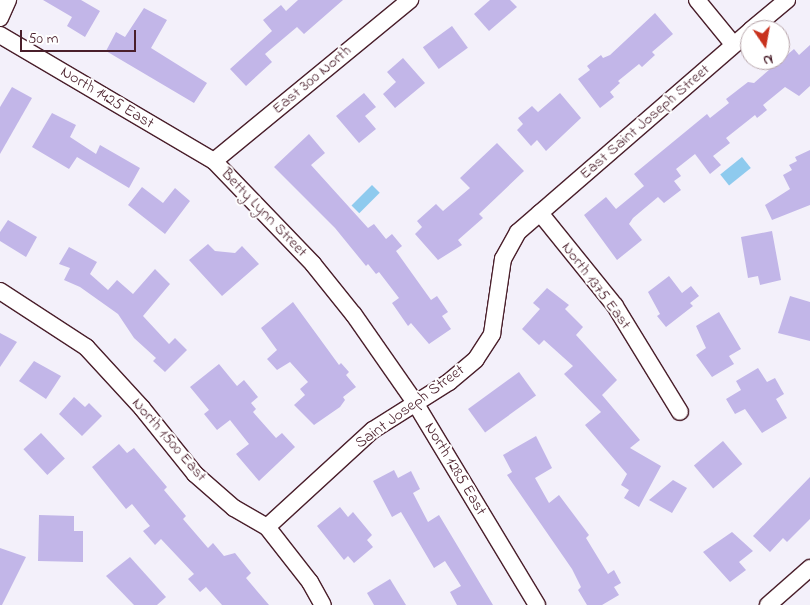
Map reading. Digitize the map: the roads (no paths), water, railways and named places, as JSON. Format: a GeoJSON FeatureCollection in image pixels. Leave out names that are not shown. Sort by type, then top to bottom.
{"type":"FeatureCollection","features":[{"type":"Feature","properties":{"kind":"street"},"geometry":{"type":"LineString","coordinates":[[0,18],[8,0]]}},
{"type":"Feature","properties":{"kind":"street","name":"East 300 North"},"geometry":{"type":"LineString","coordinates":[[214,161],[410,0]]}},
{"type":"Feature","properties":{"kind":"street"},"geometry":{"type":"LineString","coordinates":[[697,0],[734,44]]}},
{"type":"Feature","properties":{"kind":"street","name":"East Saint Joseph Street"},"geometry":{"type":"LineString","coordinates":[[762,20],[787,0]]}},
{"type":"Feature","properties":{"kind":"street","name":"North 1425 East"},"geometry":{"type":"LineString","coordinates":[[0,35],[214,161]]}},
{"type":"Feature","properties":{"kind":"street","name":"East Saint Joseph Street"},"geometry":{"type":"LineString","coordinates":[[540,213],[740,39]]}},
{"type":"Feature","properties":{"kind":"street","name":"Betty Lynn Street"},"geometry":{"type":"LineString","coordinates":[[214,161],[313,264]]}},
{"type":"Feature","properties":{"kind":"street","name":"Saint Joseph Street"},"geometry":{"type":"LineString","coordinates":[[267,527],[373,430],[414,401],[449,382],[476,359],[492,334],[503,259],[518,232],[540,213]]}},
{"type":"Feature","properties":{"kind":"street","name":"North 1375 East"},"geometry":{"type":"LineString","coordinates":[[540,213],[615,306],[680,412]]}},
{"type":"Feature","properties":{"kind":"street","name":"North 1285 East"},"geometry":{"type":"LineString","coordinates":[[313,264],[354,315],[414,401],[537,605]]}},
{"type":"Feature","properties":{"kind":"street","name":"North 1500 East"},"geometry":{"type":"LineString","coordinates":[[0,291],[86,347],[142,408],[195,474],[234,508],[267,527],[310,582],[323,605]]}},
{"type":"Feature","properties":{"kind":"street"},"geometry":{"type":"LineString","coordinates":[[768,605],[810,568]]}},
{"type":"Feature","properties":{"kind":"water"},"geometry":{"type":"Polygon","coordinates":[[[742,157],[751,168],[729,186],[720,175],[742,157]]]}},
{"type":"Feature","properties":{"kind":"water"},"geometry":{"type":"Polygon","coordinates":[[[372,185],[380,193],[359,213],[351,206],[372,185]]]}}]}
